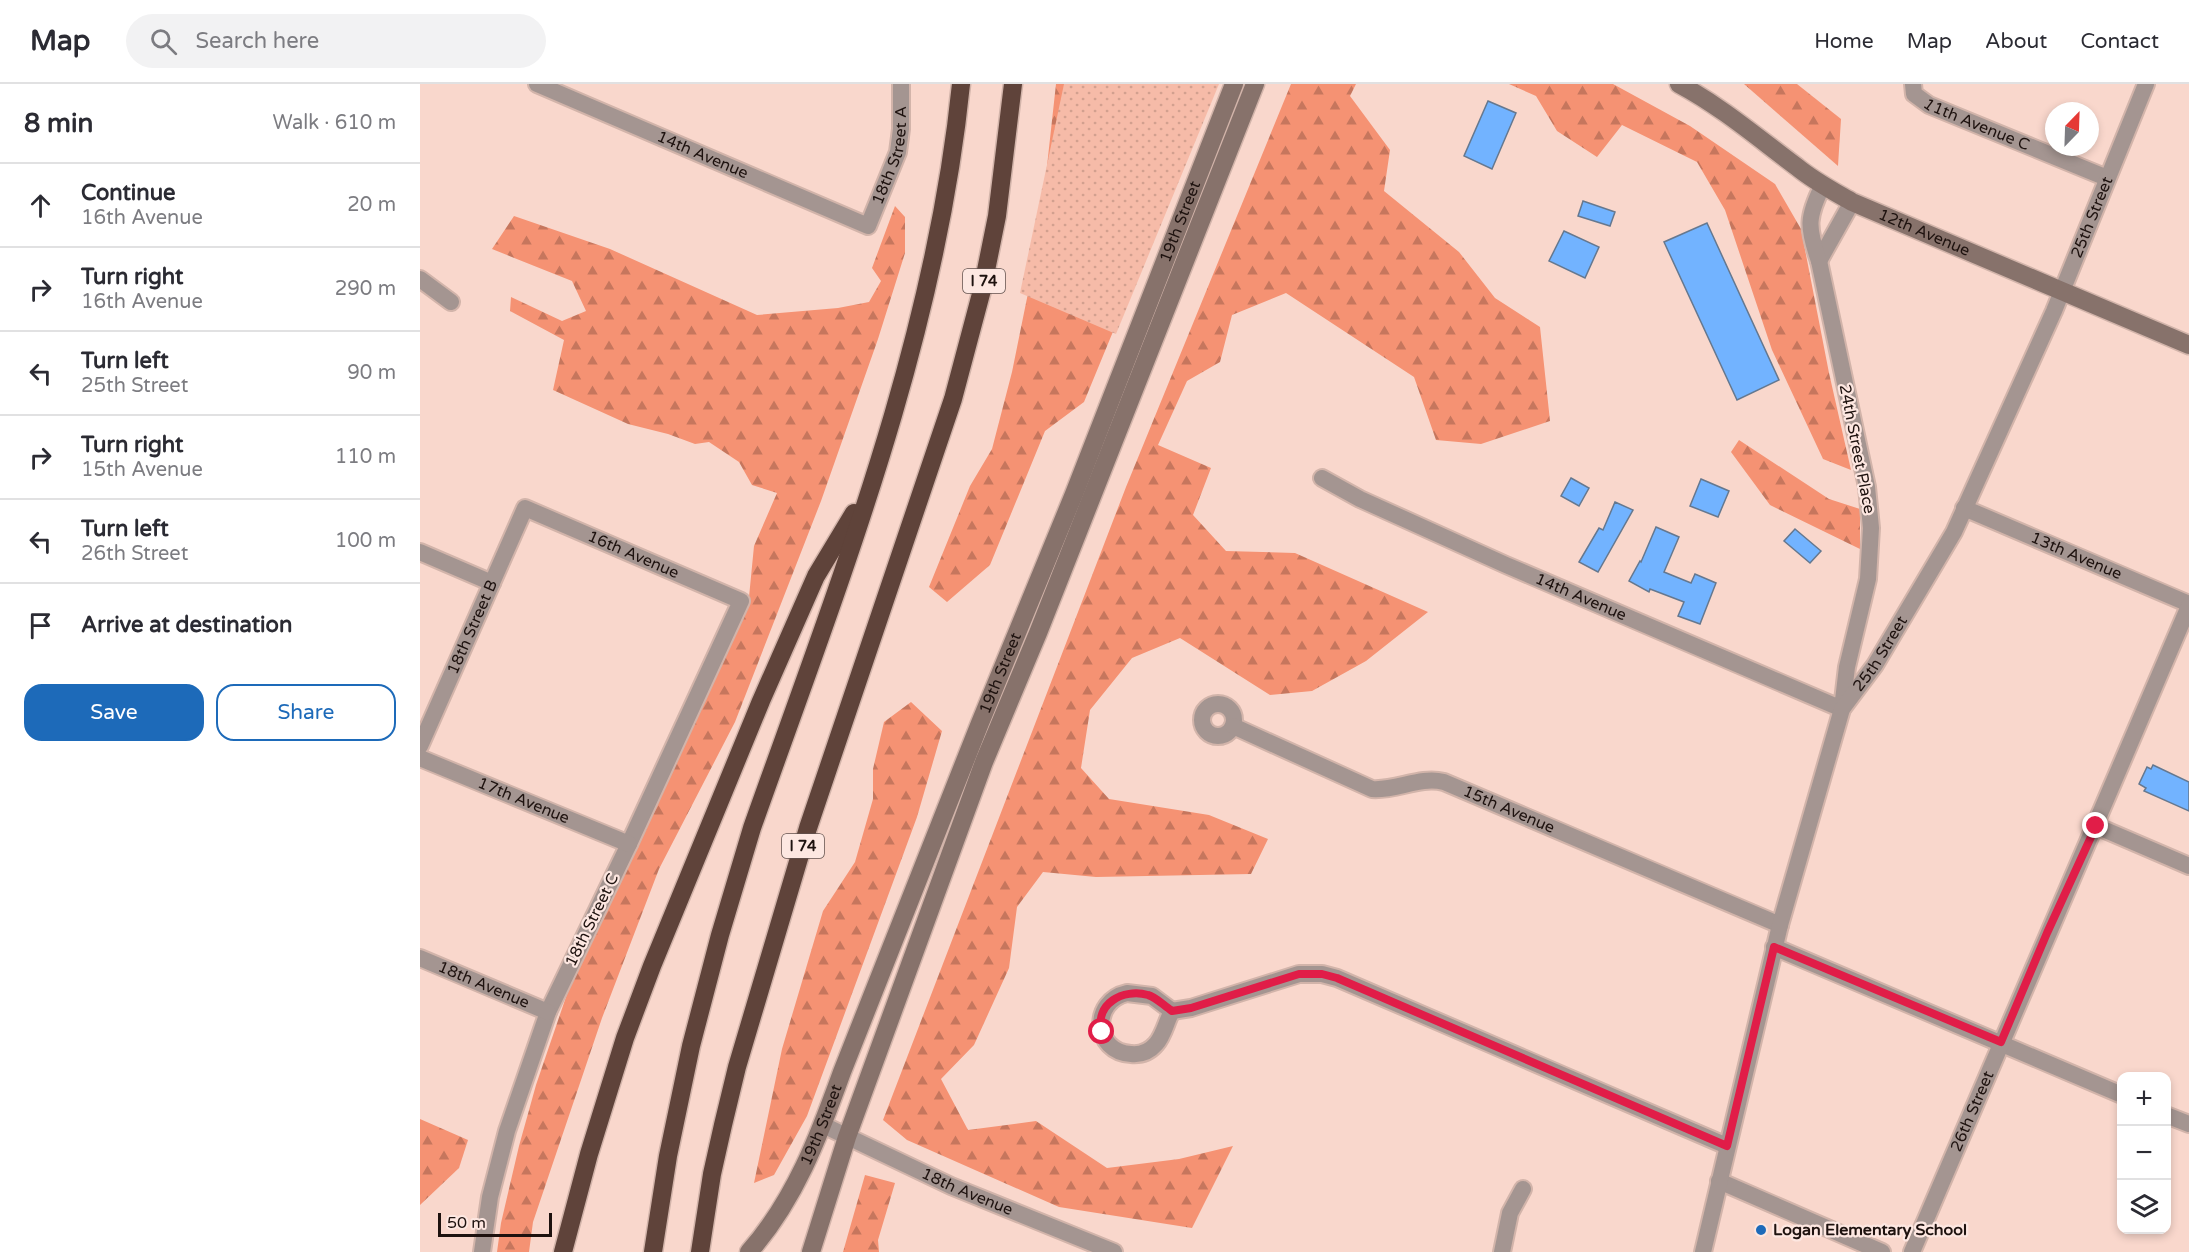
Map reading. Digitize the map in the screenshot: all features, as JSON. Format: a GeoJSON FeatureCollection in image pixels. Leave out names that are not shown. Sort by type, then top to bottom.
{"type":"FeatureCollection","features":[{"type":"Feature","properties":{"kind":"highway"},"geometry":{"type":"LineString","coordinates":[[653,1252],[668,1156],[691,1046],[735,884],[752,828],[875,478],[926,296],[942,221],[961,84]]}},
{"type":"Feature","properties":{"kind":"highway","name":"I 74"},"geometry":{"type":"LineString","coordinates":[[702,1252],[712,1174],[735,1076],[808,828],[953,399],[982,290],[997,216],[1014,84]]}},
{"type":"Feature","properties":{"kind":"highway"},"geometry":{"type":"LineString","coordinates":[[563,1252],[589,1154],[618,1059],[652,966],[761,701],[816,576],[875,478]]}},
{"type":"Feature","properties":{"kind":"main road","name":"19th Street"},"geometry":{"type":"LineString","coordinates":[[749,1252],[787,1200],[823,1125],[1234,84]]}},
{"type":"Feature","properties":{"kind":"main road","name":"19th Street"},"geometry":{"type":"LineString","coordinates":[[811,1252],[847,1137],[984,762],[1042,622],[1255,84]]}},
{"type":"Feature","properties":{"kind":"main road","name":"12th Avenue"},"geometry":{"type":"LineString","coordinates":[[1679,84],[1748,127],[1797,168],[1852,202],[2189,345]]}},
{"type":"Feature","properties":{"kind":"street","name":"14th Avenue"},"geometry":{"type":"LineString","coordinates":[[537,84],[868,226]]}},
{"type":"Feature","properties":{"kind":"street","name":"18th Street A"},"geometry":{"type":"LineString","coordinates":[[868,226],[898,152],[902,84]]}},
{"type":"Feature","properties":{"kind":"street","name":"25th Street"},"geometry":{"type":"LineString","coordinates":[[1702,1252],[1774,947],[1842,709],[1875,665],[1954,532],[2015,400],[2146,84]]}},
{"type":"Feature","properties":{"kind":"street","name":"11th Avenue C"},"geometry":{"type":"LineString","coordinates":[[1914,89],[1929,105],[2107,178]]}},
{"type":"Feature","properties":{"kind":"street","name":"24th Street Place"},"geometry":{"type":"LineString","coordinates":[[1823,185],[1811,208],[1810,236],[1820,261],[1867,487],[1871,528],[1868,579],[1847,667],[1842,709]]}},
{"type":"Feature","properties":{"kind":"street"},"geometry":{"type":"LineString","coordinates":[[1820,261],[1852,202]]}},
{"type":"Feature","properties":{"kind":"street"},"geometry":{"type":"LineString","coordinates":[[420,279],[451,302]]}},
{"type":"Feature","properties":{"kind":"street","name":"14th Avenue"},"geometry":{"type":"LineString","coordinates":[[1322,478],[1360,499],[1496,560],[1842,709]]}},
{"type":"Feature","properties":{"kind":"street","name":"18th Street B"},"geometry":{"type":"LineString","coordinates":[[420,746],[525,508]]}},
{"type":"Feature","properties":{"kind":"street","name":"16th Avenue"},"geometry":{"type":"LineString","coordinates":[[525,508],[741,601]]}},
{"type":"Feature","properties":{"kind":"street","name":"13th Avenue"},"geometry":{"type":"LineString","coordinates":[[1964,508],[2189,605]]}},
{"type":"Feature","properties":{"kind":"street"},"geometry":{"type":"LineString","coordinates":[[420,552],[492,583]]}},
{"type":"Feature","properties":{"kind":"street","name":"18th Street C"},"geometry":{"type":"LineString","coordinates":[[483,1252],[490,1197],[498,1164],[548,1012],[629,844],[741,601]]}},
{"type":"Feature","properties":{"kind":"street","name":"26th Street"},"geometry":{"type":"LineString","coordinates":[[1912,1252],[2189,605]]}},
{"type":"Feature","properties":{"kind":"street","name":"15th Avenue"},"geometry":{"type":"LineString","coordinates":[[1233,726],[1372,789],[1390,788],[1433,779],[1444,782],[1780,925]]}},
{"type":"Feature","properties":{"kind":"street","name":"17th Avenue"},"geometry":{"type":"LineString","coordinates":[[420,758],[629,844]]}},
{"type":"Feature","properties":{"kind":"street"},"geometry":{"type":"LineString","coordinates":[[2096,826],[2189,866]]}},
{"type":"Feature","properties":{"kind":"street"},"geometry":{"type":"LineString","coordinates":[[1774,947],[2117,1093]]}},
{"type":"Feature","properties":{"kind":"street","name":"18th Avenue"},"geometry":{"type":"LineString","coordinates":[[420,958],[548,1012]]}},
{"type":"Feature","properties":{"kind":"street"},"geometry":{"type":"LineString","coordinates":[[1172,1011],[1163,1035],[1155,1046],[1137,1054],[1122,1054],[1109,1046],[1100,1025],[1104,1010],[1118,995],[1137,993],[1152,996],[1172,1011],[1191,1008],[1299,974],[1322,974],[1337,978],[1727,1146]]}},
{"type":"Feature","properties":{"kind":"street"},"geometry":{"type":"LineString","coordinates":[[2171,1116],[2189,1124]]}},
{"type":"Feature","properties":{"kind":"street","name":"18th Avenue"},"geometry":{"type":"LineString","coordinates":[[823,1125],[951,1186],[1114,1252]]}},
{"type":"Feature","properties":{"kind":"street"},"geometry":{"type":"LineString","coordinates":[[1719,1181],[1882,1252]]}},
{"type":"Feature","properties":{"kind":"street"},"geometry":{"type":"LineString","coordinates":[[1502,1252],[1510,1213],[1522,1190]]}},
{"type":"Feature","properties":{"kind":"green space"},"geometry":{"type":"Polygon","coordinates":[[[1056,84],[1215,84],[1084,402],[1045,431],[990,565],[947,602],[929,587],[970,486],[992,449],[1012,372],[1039,239],[1056,84]]]}},
{"type":"Feature","properties":{"kind":"green space"},"geometry":{"type":"Polygon","coordinates":[[[1291,84],[1356,84],[1350,96],[1390,150],[1384,191],[1459,252],[1495,298],[1540,327],[1550,421],[1481,444],[1436,440],[1414,377],[1286,293],[1232,315],[1220,362],[1187,381],[1158,445],[1211,468],[1193,515],[1226,551],[1295,553],[1428,612],[1366,661],[1312,691],[1270,695],[1180,638],[1132,658],[1090,710],[1081,768],[1109,799],[1209,815],[1268,839],[1251,874],[1096,877],[1043,872],[1017,907],[1009,968],[974,1045],[941,1079],[968,1130],[1036,1121],[1107,1168],[1179,1159],[1233,1146],[1192,1228],[1059,1207],[907,1140],[883,1120],[1126,487],[1291,84]]]}},
{"type":"Feature","properties":{"kind":"green space"},"geometry":{"type":"Polygon","coordinates":[[[1509,84],[1613,84],[1690,126],[1775,184],[1801,229],[1829,373],[1851,470],[1823,459],[1772,350],[1725,210],[1697,162],[1622,125],[1597,157],[1557,131],[1536,96],[1509,84]]]}},
{"type":"Feature","properties":{"kind":"green space"},"geometry":{"type":"Polygon","coordinates":[[[1744,84],[1797,84],[1841,119],[1838,166],[1744,84]]]}},
{"type":"Feature","properties":{"kind":"green space"},"geometry":{"type":"Polygon","coordinates":[[[895,206],[905,217],[905,253],[878,339],[821,501],[735,722],[659,869],[602,1018],[533,1222],[529,1252],[497,1252],[501,1223],[519,1146],[536,1085],[567,994],[749,597],[754,546],[777,493],[752,485],[739,462],[709,442],[695,444],[668,434],[628,424],[553,390],[564,340],[510,311],[511,297],[562,321],[586,311],[572,281],[492,249],[514,216],[610,249],[757,315],[838,308],[869,302],[881,281],[872,268],[895,206]]]}},
{"type":"Feature","properties":{"kind":"green space"},"geometry":{"type":"Polygon","coordinates":[[[1739,440],[1829,499],[1860,509],[1860,549],[1770,505],[1731,452],[1739,440]]]}},
{"type":"Feature","properties":{"kind":"green space"},"geometry":{"type":"Polygon","coordinates":[[[911,702],[942,731],[917,817],[807,1116],[774,1175],[754,1183],[782,1049],[823,911],[855,862],[873,799],[873,769],[884,722],[911,702]]]}},
{"type":"Feature","properties":{"kind":"green space"},"geometry":{"type":"Polygon","coordinates":[[[420,1119],[468,1140],[459,1168],[420,1205],[420,1119]]]}},
{"type":"Feature","properties":{"kind":"green space"},"geometry":{"type":"Polygon","coordinates":[[[865,1175],[895,1183],[878,1240],[879,1252],[843,1252],[865,1175]]]}},
{"type":"Feature","properties":{"kind":"shaded area"},"geometry":{"type":"Polygon","coordinates":[[[1064,84],[1219,84],[1116,334],[1020,293],[1064,84]]]}},
{"type":"Feature","properties":{"kind":"building"},"geometry":{"type":"Polygon","coordinates":[[[1488,101],[1516,113],[1492,169],[1464,156],[1488,101]]]}},
{"type":"Feature","properties":{"kind":"building"},"geometry":{"type":"Polygon","coordinates":[[[1583,201],[1615,212],[1610,226],[1578,216],[1583,201]]]}},
{"type":"Feature","properties":{"kind":"building"},"geometry":{"type":"Polygon","coordinates":[[[1707,223],[1779,380],[1737,400],[1664,242],[1707,223]]]}},
{"type":"Feature","properties":{"kind":"building"},"geometry":{"type":"Polygon","coordinates":[[[1564,231],[1599,247],[1585,278],[1549,261],[1564,231]]]}},
{"type":"Feature","properties":{"kind":"building"},"geometry":{"type":"Polygon","coordinates":[[[1571,478],[1589,488],[1579,506],[1561,496],[1571,478]]]}},
{"type":"Feature","properties":{"kind":"building"},"geometry":{"type":"Polygon","coordinates":[[[1701,479],[1729,491],[1718,517],[1690,506],[1701,479]]]}},
{"type":"Feature","properties":{"kind":"building"},"geometry":{"type":"Polygon","coordinates":[[[1615,502],[1633,510],[1598,572],[1579,562],[1599,528],[1603,530],[1615,502]]]}},
{"type":"Feature","properties":{"kind":"building"},"geometry":{"type":"Polygon","coordinates":[[[1656,527],[1679,537],[1664,572],[1691,583],[1695,574],[1716,583],[1700,624],[1678,616],[1684,602],[1650,589],[1649,592],[1629,581],[1641,562],[1656,527]]]}},
{"type":"Feature","properties":{"kind":"building"},"geometry":{"type":"Polygon","coordinates":[[[1795,529],[1821,551],[1810,563],[1784,541],[1795,529]]]}},
{"type":"Feature","properties":{"kind":"building"},"geometry":{"type":"Polygon","coordinates":[[[2153,765],[2189,782],[2189,811],[2144,791],[2146,788],[2139,784],[2147,767],[2151,769],[2153,765]]]}},
{"type":"Feature","properties":{"kind":"place","name":"Logan Elementary School"},"geometry":{"type":"Point","coordinates":[1761,1230]}},
{"type":"Feature","properties":{"kind":"route"},"geometry":{"type":"LineString","coordinates":[[1102,1032],[1100,1025],[1104,1010],[1118,995],[1146,994],[1172,1011],[1191,1008],[1299,974],[1322,974],[1337,978],[1727,1146],[1774,947],[2001,1042],[2096,826]]}}]}
